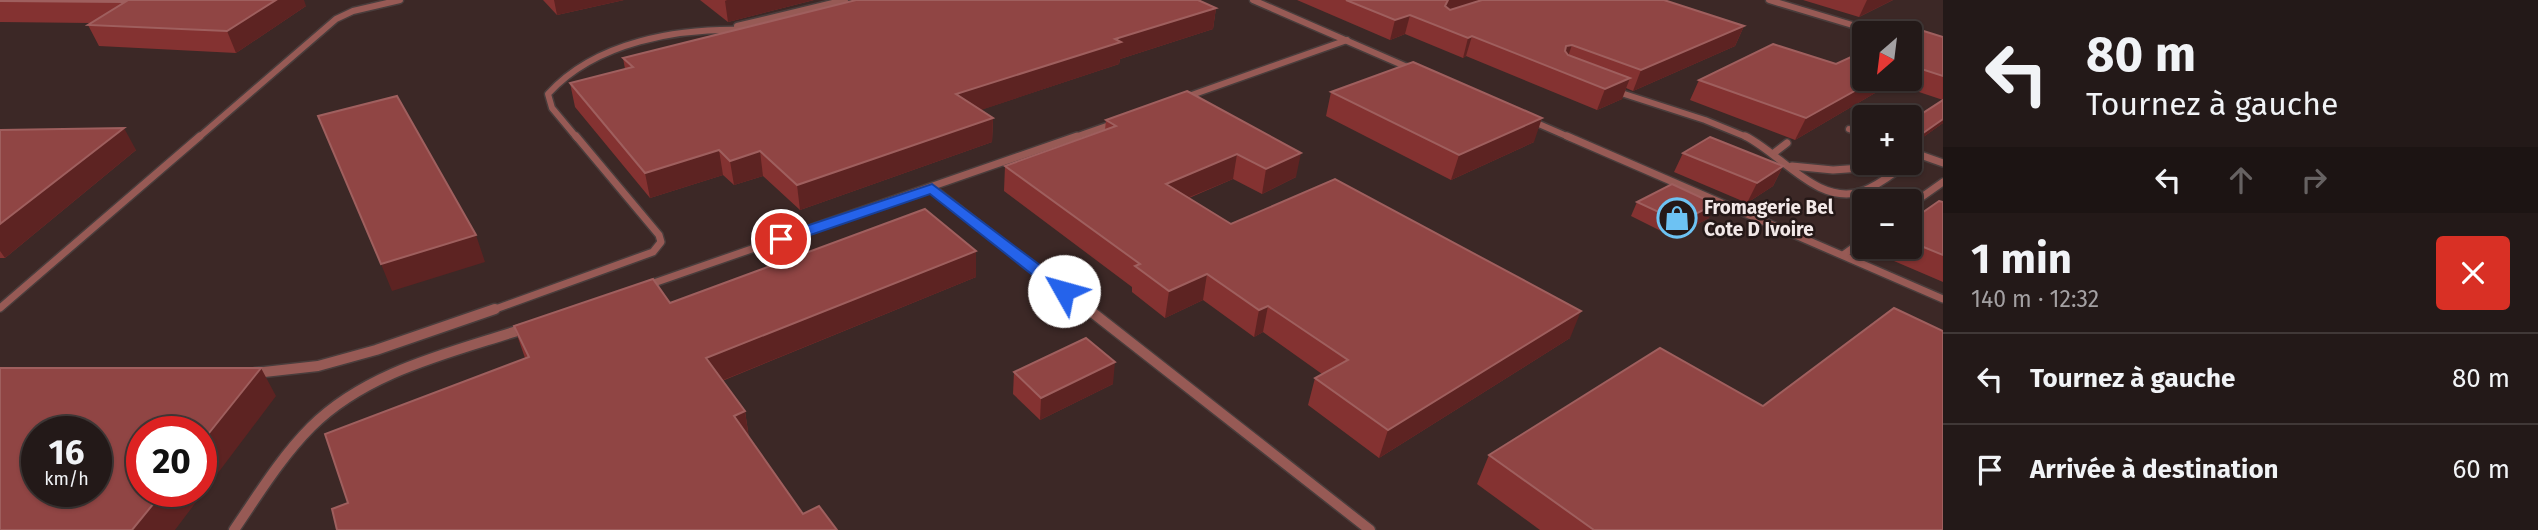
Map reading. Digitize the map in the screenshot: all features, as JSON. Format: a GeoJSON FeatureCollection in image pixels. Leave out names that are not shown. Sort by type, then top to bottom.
{"type":"FeatureCollection","features":[{"type":"Feature","properties":{"kind":"lane"},"geometry":{"type":"LineString","coordinates":[[0,308],[336,19],[353,11],[400,0]]}},
{"type":"Feature","properties":{"kind":"lane"},"geometry":{"type":"LineString","coordinates":[[1253,0],[1423,73]]}},
{"type":"Feature","properties":{"kind":"lane"},"geometry":{"type":"LineString","coordinates":[[1769,0],[1852,25]]}},
{"type":"Feature","properties":{"kind":"lane"},"geometry":{"type":"LineString","coordinates":[[811,17],[847,3]]}},
{"type":"Feature","properties":{"kind":"lane"},"geometry":{"type":"LineString","coordinates":[[727,29],[847,3]]}},
{"type":"Feature","properties":{"kind":"lane"},"geometry":{"type":"LineString","coordinates":[[243,374],[317,366],[376,350],[653,252],[661,242],[659,235],[552,108],[548,94],[574,73],[620,46],[642,38],[670,33],[759,29]]}},
{"type":"Feature","properties":{"kind":"lane"},"geometry":{"type":"LineString","coordinates":[[1178,100],[1347,40]]}},
{"type":"Feature","properties":{"kind":"lane"},"geometry":{"type":"LineString","coordinates":[[1602,86],[1661,108],[1723,126],[1774,153],[1792,166],[1807,183],[1846,194],[1870,188],[1890,175]]}},
{"type":"Feature","properties":{"kind":"lane"},"geometry":{"type":"LineString","coordinates":[[1525,117],[1943,299]]}},
{"type":"Feature","properties":{"kind":"lane"},"geometry":{"type":"LineString","coordinates":[[643,286],[1126,119]]}},
{"type":"Feature","properties":{"kind":"lane"},"geometry":{"type":"LineString","coordinates":[[1774,153],[1787,143]]}},
{"type":"Feature","properties":{"kind":"lane"},"geometry":{"type":"LineString","coordinates":[[1922,155],[1943,163]]}},
{"type":"Feature","properties":{"kind":"lane"},"geometry":{"type":"LineString","coordinates":[[1792,166],[1833,170],[1852,168]]}},
{"type":"Feature","properties":{"kind":"lane"},"geometry":{"type":"LineString","coordinates":[[1922,197],[1943,182]]}},
{"type":"Feature","properties":{"kind":"lane"},"geometry":{"type":"LineString","coordinates":[[932,188],[1370,530]]}},
{"type":"Feature","properties":{"kind":"lane"},"geometry":{"type":"LineString","coordinates":[[1843,255],[1852,249]]}},
{"type":"Feature","properties":{"kind":"lane"},"geometry":{"type":"LineString","coordinates":[[234,530],[311,426],[335,407],[367,387],[406,370],[531,326]]}},
{"type":"Feature","properties":{"kind":"shaded area"},"geometry":{"type":"Polygon","coordinates":[[[0,0],[1943,0],[1943,530],[0,530],[0,0]]]}},
{"type":"Feature","properties":{"kind":"building"},"geometry":{"type":"Polygon","coordinates":[[[0,0],[276,0],[227,31],[88,25],[125,2],[0,0]]]}},
{"type":"Feature","properties":{"kind":"building"},"geometry":{"type":"Polygon","coordinates":[[[856,0],[1198,0],[1216,8],[1115,39],[1121,42],[956,94],[993,118],[797,185],[760,151],[730,161],[719,150],[645,173],[570,83],[633,67],[623,58],[856,0]]]}},
{"type":"Feature","properties":{"kind":"building"},"geometry":{"type":"Polygon","coordinates":[[[1346,0],[1448,0],[1445,6],[1450,10],[1482,0],[1664,0],[1744,26],[1641,70],[1572,45],[1566,46],[1568,55],[1630,78],[1605,89],[1472,36],[1468,38],[1410,15],[1395,20],[1346,0]]]}},
{"type":"Feature","properties":{"kind":"building"},"geometry":{"type":"Polygon","coordinates":[[[1922,30],[1943,37],[1943,76],[1922,69],[1922,30]]]}},
{"type":"Feature","properties":{"kind":"building"},"geometry":{"type":"Polygon","coordinates":[[[1773,44],[1836,64],[1852,57],[1852,91],[1854,91],[1806,118],[1699,80],[1773,44]]]}},
{"type":"Feature","properties":{"kind":"building"},"geometry":{"type":"Polygon","coordinates":[[[1413,62],[1542,118],[1459,155],[1331,92],[1413,62]]]}},
{"type":"Feature","properties":{"kind":"building"},"geometry":{"type":"Polygon","coordinates":[[[1187,91],[1301,153],[1266,169],[1237,154],[1166,184],[1231,224],[1335,179],[1581,311],[1388,430],[1315,378],[1348,360],[1268,306],[1259,310],[1207,274],[1169,291],[1135,266],[1140,264],[1005,166],[1116,126],[1106,120],[1187,91]]]}},
{"type":"Feature","properties":{"kind":"building"},"geometry":{"type":"Polygon","coordinates":[[[397,96],[476,235],[381,264],[318,116],[397,96]]]}},
{"type":"Feature","properties":{"kind":"building"},"geometry":{"type":"Polygon","coordinates":[[[1943,100],[1943,119],[1922,134],[1922,114],[1943,100]]]}},
{"type":"Feature","properties":{"kind":"building"},"geometry":{"type":"Polygon","coordinates":[[[124,128],[0,224],[0,130],[124,128]]]}},
{"type":"Feature","properties":{"kind":"building"},"geometry":{"type":"Polygon","coordinates":[[[1710,137],[1783,166],[1757,183],[1683,153],[1710,137]]]}},
{"type":"Feature","properties":{"kind":"building"},"geometry":{"type":"Polygon","coordinates":[[[1672,184],[1715,204],[1680,222],[1637,202],[1672,184]]]}},
{"type":"Feature","properties":{"kind":"building"},"geometry":{"type":"Polygon","coordinates":[[[1939,201],[1943,202],[1943,255],[1922,246],[1922,213],[1939,201]]]}},
{"type":"Feature","properties":{"kind":"building"},"geometry":{"type":"Polygon","coordinates":[[[925,209],[976,251],[706,358],[745,411],[734,416],[803,514],[819,506],[837,530],[337,530],[332,509],[348,503],[325,434],[529,357],[514,326],[653,279],[670,303],[925,209]]]}},
{"type":"Feature","properties":{"kind":"building"},"geometry":{"type":"Polygon","coordinates":[[[1894,308],[1943,331],[1943,530],[1594,530],[1489,455],[1660,348],[1763,406],[1894,308]]]}},
{"type":"Feature","properties":{"kind":"building"},"geometry":{"type":"Polygon","coordinates":[[[1086,338],[1115,362],[1041,398],[1014,372],[1086,338]]]}},
{"type":"Feature","properties":{"kind":"building"},"geometry":{"type":"Polygon","coordinates":[[[0,368],[261,368],[217,423],[217,416],[126,416],[126,507],[151,507],[132,530],[0,530],[0,368]]]}},
{"type":"Feature","properties":{"kind":"place","name":"Fromagerie Bel Cote D Ivoire"},"geometry":{"type":"Point","coordinates":[1677,218]}},
{"type":"Feature","properties":{"kind":"route"},"geometry":{"type":"LineString","coordinates":[[781,239],[932,188],[1064,291]]}}]}
